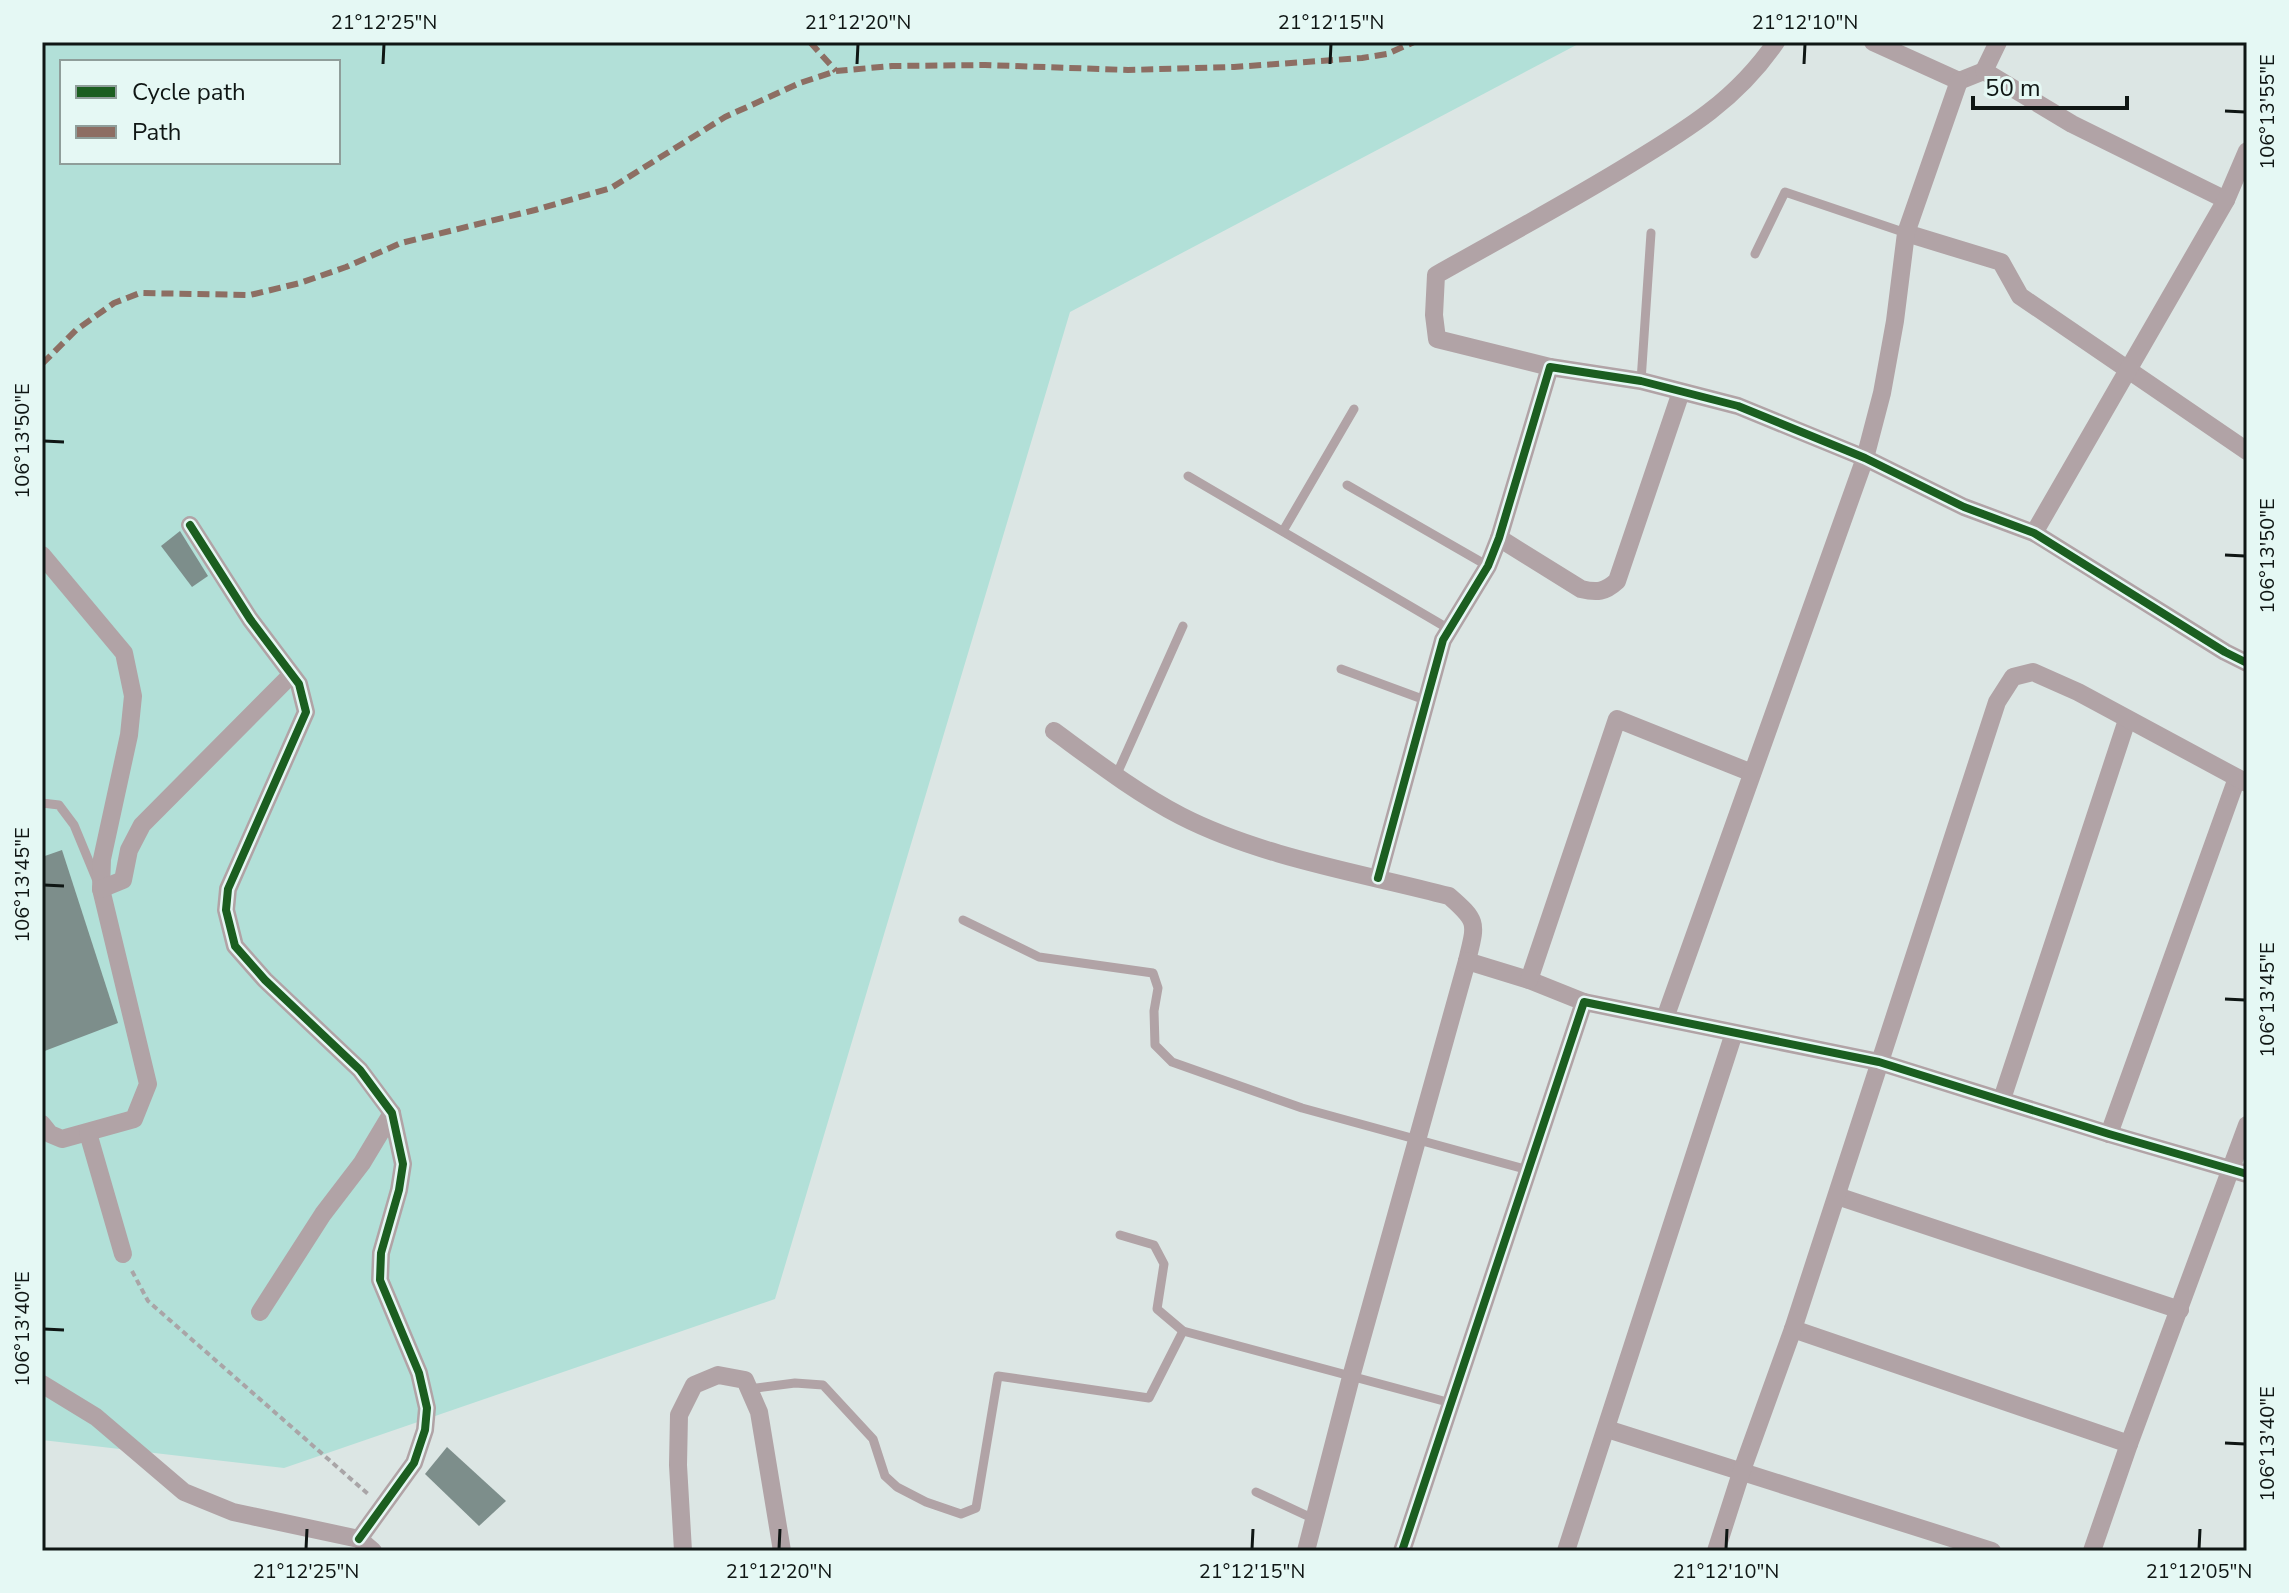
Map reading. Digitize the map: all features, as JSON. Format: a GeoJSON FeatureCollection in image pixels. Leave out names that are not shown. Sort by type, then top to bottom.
{"type":"FeatureCollection","features":[{"type":"Feature","properties":{"kind":"street"},"geometry":{"type":"LineString","coordinates":[[1776,42],[1758,69],[1698,123],[1436,275],[1434,315],[1437,339],[1550,367],[1641,381],[1738,406],[1865,458],[1964,507],[2034,533],[2247,663]]}},
{"type":"Feature","properties":{"kind":"street"},"geometry":{"type":"LineString","coordinates":[[1873,42],[1959,81],[1984,71],[1998,42]]}},
{"type":"Feature","properties":{"kind":"street"},"geometry":{"type":"LineString","coordinates":[[1984,71],[2072,124],[2226,200]]}},
{"type":"Feature","properties":{"kind":"street"},"geometry":{"type":"LineString","coordinates":[[1665,1018],[1865,458],[1893,336],[1906,233],[1959,81]]}},
{"type":"Feature","properties":{"kind":"street"},"geometry":{"type":"LineString","coordinates":[[2034,533],[2226,200],[2247,151]]}},
{"type":"Feature","properties":{"kind":"street"},"geometry":{"type":"LineString","coordinates":[[1906,233],[2001,262],[2020,296],[2247,451]]}},
{"type":"Feature","properties":{"kind":"street"},"geometry":{"type":"LineString","coordinates":[[1378,878],[1443,640],[1488,566],[1499,538],[1550,367]]}},
{"type":"Feature","properties":{"kind":"street"},"geometry":{"type":"LineString","coordinates":[[1499,538],[1581,589],[1595,593],[1607,590],[1617,581],[1681,392]]}},
{"type":"Feature","properties":{"kind":"street"},"geometry":{"type":"LineString","coordinates":[[42,1384],[96,1417],[184,1492],[233,1512],[366,1545],[382,1506],[414,1463],[425,1430],[427,1408],[419,1373],[380,1280],[381,1253],[403,1164],[392,1113],[360,1070],[265,980],[235,946],[226,910],[228,889],[306,712],[299,684],[250,619],[190,525]]}},
{"type":"Feature","properties":{"kind":"street"},"geometry":{"type":"LineString","coordinates":[[42,555],[124,653],[133,696],[129,735],[102,859],[101,889],[148,1084],[134,1119],[62,1139],[50,1134],[42,1124]]}},
{"type":"Feature","properties":{"kind":"street"},"geometry":{"type":"LineString","coordinates":[[1716,1551],[1793,1329],[1997,702],[2013,677],[2033,672],[2078,692],[2242,780],[2109,1134]]}},
{"type":"Feature","properties":{"kind":"street"},"geometry":{"type":"LineString","coordinates":[[101,889],[123,880],[129,850],[142,825],[291,675]]}},
{"type":"Feature","properties":{"kind":"street"},"geometry":{"type":"LineString","coordinates":[[1529,980],[1617,719],[1752,773]]}},
{"type":"Feature","properties":{"kind":"street"},"geometry":{"type":"LineString","coordinates":[[2002,1099],[2127,720]]}},
{"type":"Feature","properties":{"kind":"street"},"geometry":{"type":"LineString","coordinates":[[1054,731],[1116,776],[1181,816],[1257,846],[1449,896],[1470,914],[1474,932],[1467,961],[1306,1551]]}},
{"type":"Feature","properties":{"kind":"street"},"geometry":{"type":"LineString","coordinates":[[1467,961],[1529,980],[1584,1002],[1879,1062],[2239,1172]]}},
{"type":"Feature","properties":{"kind":"street"},"geometry":{"type":"LineString","coordinates":[[1402,1551],[1584,1002]]}},
{"type":"Feature","properties":{"kind":"street"},"geometry":{"type":"LineString","coordinates":[[1566,1551],[1734,1033]]}},
{"type":"Feature","properties":{"kind":"street"},"geometry":{"type":"LineString","coordinates":[[260,1312],[323,1214],[362,1163],[392,1113]]}},
{"type":"Feature","properties":{"kind":"street"},"geometry":{"type":"LineString","coordinates":[[2092,1551],[2180,1310],[2239,1172],[2247,1125]]}},
{"type":"Feature","properties":{"kind":"street"},"geometry":{"type":"LineString","coordinates":[[88,1133],[123,1254]]}},
{"type":"Feature","properties":{"kind":"street"},"geometry":{"type":"LineString","coordinates":[[1837,1196],[2180,1310]]}},
{"type":"Feature","properties":{"kind":"street"},"geometry":{"type":"LineString","coordinates":[[1793,1329],[2129,1444]]}},
{"type":"Feature","properties":{"kind":"street"},"geometry":{"type":"LineString","coordinates":[[683,1551],[678,1465],[679,1415],[694,1385],[718,1375],[745,1380],[759,1412],[782,1551]]}},
{"type":"Feature","properties":{"kind":"street"},"geometry":{"type":"LineString","coordinates":[[1607,1429],[1992,1551]]}},
{"type":"Feature","properties":{"kind":"lane"},"geometry":{"type":"LineString","coordinates":[[1755,254],[1785,192],[1906,233]]}},
{"type":"Feature","properties":{"kind":"lane"},"geometry":{"type":"LineString","coordinates":[[1641,381],[1651,233]]}},
{"type":"Feature","properties":{"kind":"lane"},"geometry":{"type":"LineString","coordinates":[[1283,531],[1354,409]]}},
{"type":"Feature","properties":{"kind":"lane"},"geometry":{"type":"LineString","coordinates":[[1188,476],[1449,629]]}},
{"type":"Feature","properties":{"kind":"lane"},"geometry":{"type":"LineString","coordinates":[[1347,485],[1488,566]]}},
{"type":"Feature","properties":{"kind":"lane"},"geometry":{"type":"LineString","coordinates":[[1116,776],[1183,626]]}},
{"type":"Feature","properties":{"kind":"lane"},"geometry":{"type":"LineString","coordinates":[[1341,669],[1425,700]]}},
{"type":"Feature","properties":{"kind":"lane"},"geometry":{"type":"LineString","coordinates":[[42,803],[59,805],[74,825],[101,889]]}},
{"type":"Feature","properties":{"kind":"lane"},"geometry":{"type":"LineString","coordinates":[[963,920],[1039,957],[1153,973],[1158,988],[1154,1011],[1155,1045],[1172,1062],[1302,1108],[1528,1170]]}},
{"type":"Feature","properties":{"kind":"lane"},"geometry":{"type":"LineString","coordinates":[[1120,1235],[1154,1245],[1164,1264],[1157,1309],[1183,1331],[1451,1403]]}},
{"type":"Feature","properties":{"kind":"lane"},"geometry":{"type":"LineString","coordinates":[[749,1389],[795,1383],[823,1385],[873,1439],[885,1476],[897,1487],[926,1502],[961,1514],[976,1508],[998,1376],[1149,1398],[1183,1331]]}},
{"type":"Feature","properties":{"kind":"lane"},"geometry":{"type":"LineString","coordinates":[[1256,1492],[1314,1519]]}},
{"type":"Feature","properties":{"kind":"path"},"geometry":{"type":"LineString","coordinates":[[123,1254],[148,1301],[382,1506]]}},
{"type":"Feature","properties":{"kind":"green space"},"geometry":{"type":"Polygon","coordinates":[[[42,42],[1582,42],[1070,312],[775,1299],[284,1468],[42,1440],[42,42]]]}},
{"type":"Feature","properties":{"kind":"building"},"geometry":{"type":"Polygon","coordinates":[[[180,531],[208,576],[192,587],[161,546],[180,531]]]}},
{"type":"Feature","properties":{"kind":"building"},"geometry":{"type":"Polygon","coordinates":[[[62,850],[118,1023],[42,1052],[42,857],[62,850]]]}},
{"type":"Feature","properties":{"kind":"building"},"geometry":{"type":"Polygon","coordinates":[[[447,1447],[506,1501],[479,1526],[425,1474],[447,1447]]]}},
{"type":"Feature","properties":{"kind":"marked path"},"geometry":{"type":"LineString","coordinates":[[810,42],[836,71]]}},
{"type":"Feature","properties":{"kind":"marked path"},"geometry":{"type":"LineString","coordinates":[[42,364],[76,330],[114,303],[140,293],[250,295],[300,283],[401,243],[611,188],[725,117],[800,83],[836,71],[892,66],[985,65],[1128,70],[1234,67],[1362,58],[1387,54],[1414,42]]}},
{"type":"Feature","properties":{"kind":"cycle path"},"geometry":{"type":"LineString","coordinates":[[1378,878],[1443,640],[1488,566],[1499,538],[1550,367],[1641,381],[1738,406],[1865,458],[1964,507],[2034,533],[2247,663]]}},
{"type":"Feature","properties":{"kind":"cycle path"},"geometry":{"type":"LineString","coordinates":[[190,525],[250,619],[299,684],[306,712],[228,889],[226,910],[235,946],[265,980],[360,1070],[392,1113],[403,1164],[381,1253],[380,1280],[419,1373],[427,1408],[425,1430],[414,1463],[359,1539]]}},
{"type":"Feature","properties":{"kind":"cycle path"},"geometry":{"type":"LineString","coordinates":[[1402,1551],[1584,1002],[1879,1062],[2247,1174]]}}]}
